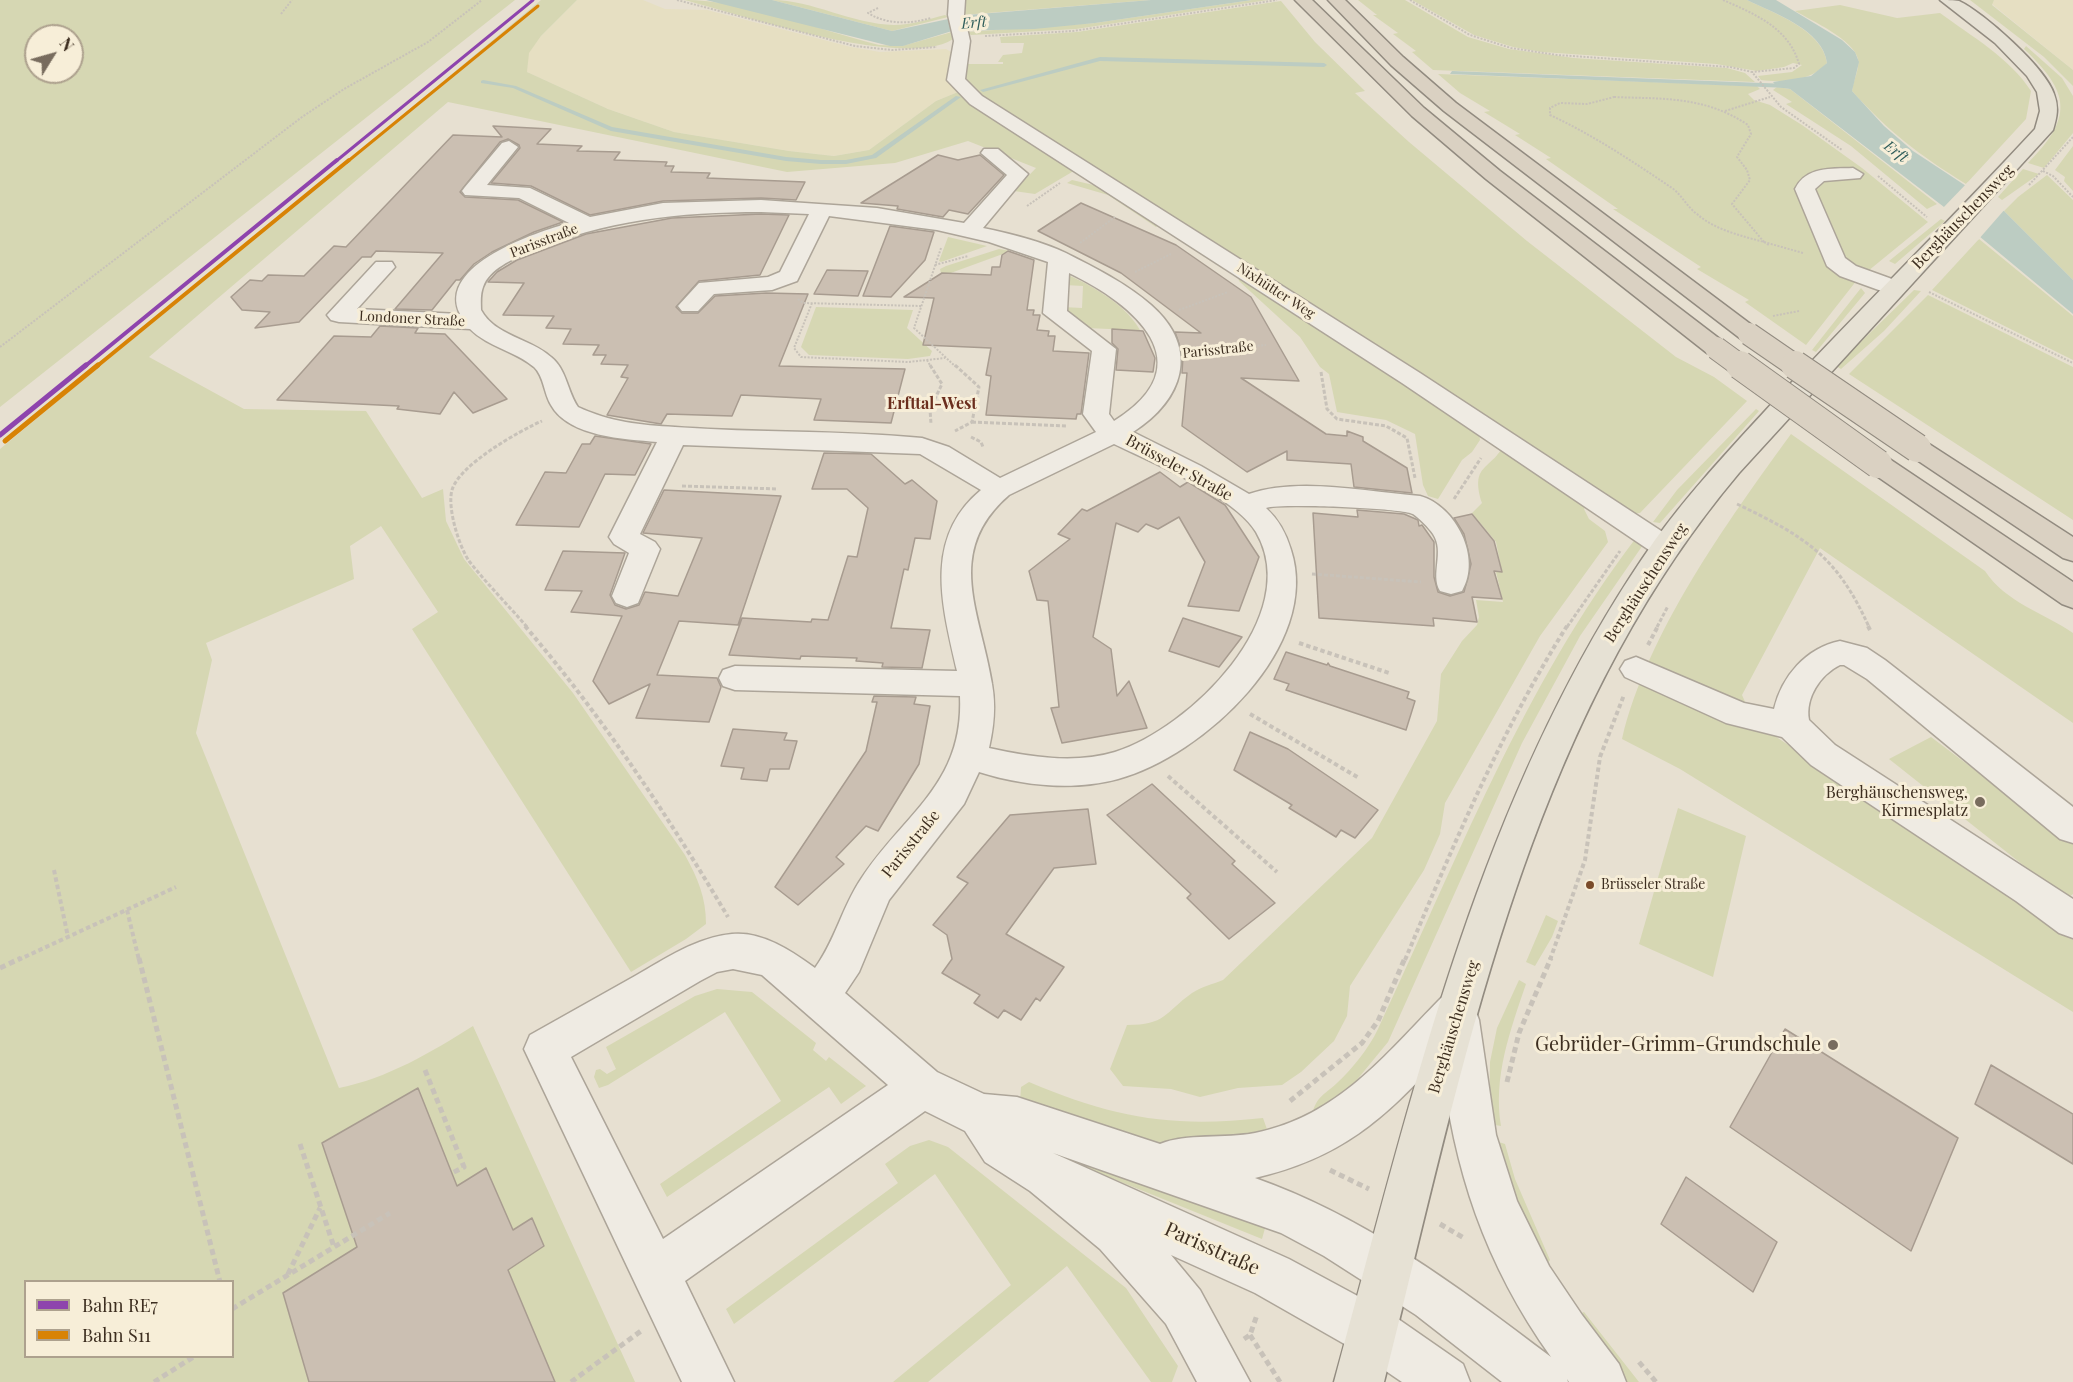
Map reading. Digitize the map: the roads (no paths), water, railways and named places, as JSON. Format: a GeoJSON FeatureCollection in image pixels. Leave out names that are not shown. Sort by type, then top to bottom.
{"type":"FeatureCollection","features":[{"type":"Feature","properties":{"kind":"highway"},"geometry":{"type":"LineString","coordinates":[[1304,0],[1364,63],[1493,175],[1716,348],[1878,464],[2073,597]]}},
{"type":"Feature","properties":{"kind":"highway"},"geometry":{"type":"LineString","coordinates":[[1336,0],[1397,61],[1450,107],[1530,170],[1749,334],[2073,550]]}},
{"type":"Feature","properties":{"kind":"main road","name":"Berghäuschensweg"},"geometry":{"type":"LineString","coordinates":[[1359,1382],[1409,1182],[1456,1012],[1517,832],[1553,747],[1615,627],[1665,547],[1748,446],[1895,288],[1955,229],[2044,130],[2050,120],[2048,95],[2040,79],[2024,61],[1948,0]]}},
{"type":"Feature","properties":{"kind":"street","name":"Nixhütter Weg"},"geometry":{"type":"LineString","coordinates":[[956,8],[962,41],[956,80],[976,100],[1086,168],[1665,547]]}},
{"type":"Feature","properties":{"kind":"street"},"geometry":{"type":"LineString","coordinates":[[509,147],[472,191],[523,192],[588,224]]}},
{"type":"Feature","properties":{"kind":"street"},"geometry":{"type":"LineString","coordinates":[[958,230],[1017,174],[990,153]]}},
{"type":"Feature","properties":{"kind":"street"},"geometry":{"type":"LineString","coordinates":[[1853,174],[1812,177],[1806,182],[1805,189],[1835,261],[1848,271],[1895,288]]}},
{"type":"Feature","properties":{"kind":"street","name":"Parisstraße"},"geometry":{"type":"LineString","coordinates":[[478,322],[471,311],[468,298],[476,280],[488,267],[537,241],[588,224],[641,213],[706,206],[822,209],[958,230],[1059,258],[1110,284],[1153,319],[1161,331],[1170,355],[1169,374],[1161,392],[1139,415],[1107,436],[999,489],[986,500],[967,526],[961,539],[956,565],[955,592],[976,684],[978,721],[970,756],[951,794],[874,891],[845,958],[819,996]]}},
{"type":"Feature","properties":{"kind":"street"},"geometry":{"type":"LineString","coordinates":[[690,306],[707,288],[782,281],[789,276],[822,209]]}},
{"type":"Feature","properties":{"kind":"street"},"geometry":{"type":"LineString","coordinates":[[1059,258],[1055,313],[1104,349],[1096,414],[1107,436]]}},
{"type":"Feature","properties":{"kind":"street","name":"Londoner Straße"},"geometry":{"type":"LineString","coordinates":[[384,267],[339,315],[478,322]]}},
{"type":"Feature","properties":{"kind":"street"},"geometry":{"type":"LineString","coordinates":[[478,322],[498,338],[542,362],[549,370],[560,399],[568,411],[583,419],[618,430],[674,435],[925,446],[999,489]]}},
{"type":"Feature","properties":{"kind":"street"},"geometry":{"type":"LineString","coordinates":[[627,596],[645,549],[624,537],[674,435]]}},
{"type":"Feature","properties":{"kind":"street","name":"Brüsseler Straße"},"geometry":{"type":"LineString","coordinates":[[970,756],[1008,766],[1054,770],[1118,765],[1145,755],[1187,729],[1224,699],[1250,667],[1269,633],[1280,600],[1281,571],[1271,533],[1256,513],[1246,505],[1107,436]]}},
{"type":"Feature","properties":{"kind":"street","name":"Brüsseler Straße"},"geometry":{"type":"LineString","coordinates":[[1246,505],[1271,496],[1310,496],[1420,505],[1445,529],[1454,547],[1451,584]]}},
{"type":"Feature","properties":{"kind":"street"},"geometry":{"type":"LineString","coordinates":[[1793,726],[1792,705],[1804,681],[1829,655],[1839,653],[1854,656],[1891,681],[2073,828]]}},
{"type":"Feature","properties":{"kind":"street"},"geometry":{"type":"LineString","coordinates":[[1636,669],[1738,714],[1793,726],[1823,755],[2019,882],[2073,921]]}},
{"type":"Feature","properties":{"kind":"street"},"geometry":{"type":"LineString","coordinates":[[735,678],[976,684]]}},
{"type":"Feature","properties":{"kind":"street"},"geometry":{"type":"LineString","coordinates":[[709,1382],[545,1049],[686,968],[710,956],[733,951],[754,954],[776,962],[819,996],[922,1087],[981,1116],[1017,1119],[1146,1162],[1292,1214],[1341,1239],[1480,1331],[1543,1382]]}},
{"type":"Feature","properties":{"kind":"street"},"geometry":{"type":"LineString","coordinates":[[1146,1162],[1214,1162],[1253,1157],[1298,1143],[1332,1128],[1368,1100],[1456,1012]]}},
{"type":"Feature","properties":{"kind":"street"},"geometry":{"type":"LineString","coordinates":[[1456,1012],[1474,1130],[1483,1172],[1518,1258],[1532,1286],[1562,1333],[1616,1367]]}},
{"type":"Feature","properties":{"kind":"street"},"geometry":{"type":"LineString","coordinates":[[655,1273],[922,1087]]}},
{"type":"Feature","properties":{"kind":"street","name":"Parisstraße"},"geometry":{"type":"LineString","coordinates":[[981,1116],[1001,1146],[1046,1175],[1117,1232],[1162,1280],[1198,1331],[1224,1382]]}},
{"type":"Feature","properties":{"kind":"street","name":"Parisstraße"},"geometry":{"type":"LineString","coordinates":[[1046,1175],[1272,1276],[1373,1332],[1445,1382]]}},
{"type":"Feature","properties":{"kind":"water","name":"Erft"},"geometry":{"type":"Polygon","coordinates":[[[706,0],[772,0],[892,31],[967,15],[1151,0],[1252,0],[1095,23],[1034,29],[952,31],[903,46],[890,46],[706,0]]]}},
{"type":"Feature","properties":{"kind":"water","name":"Erft"},"geometry":{"type":"Polygon","coordinates":[[[1747,0],[1776,0],[1842,40],[1855,52],[1859,62],[1852,91],[1884,126],[1913,151],[2004,211],[2073,280],[2073,314],[1944,207],[1790,89],[1777,87],[1773,82],[1811,76],[1827,63],[1823,51],[1807,32],[1783,17],[1747,0]]]}},
{"type":"Feature","properties":{"kind":"waterway"},"geometry":{"type":"LineString","coordinates":[[983,90],[1100,59],[1324,65]]}},
{"type":"Feature","properties":{"kind":"waterway"},"geometry":{"type":"LineString","coordinates":[[1452,73],[1788,86]]}},
{"type":"Feature","properties":{"kind":"waterway"},"geometry":{"type":"LineString","coordinates":[[483,82],[514,87],[611,129],[786,159],[821,162],[846,162],[874,157],[958,97]]}},
{"type":"Feature","properties":{"kind":"rail line","name":"RE7"},"geometry":{"type":"LineString","coordinates":[[0,435],[533,0]]}},
{"type":"Feature","properties":{"kind":"rail line","name":"S11"},"geometry":{"type":"LineString","coordinates":[[5,441],[538,6]]}},
{"type":"Feature","properties":{"kind":"place","name":"Berghäuschensweg, Kirmesplatz"},"geometry":{"type":"Point","coordinates":[1980,802]}},
{"type":"Feature","properties":{"kind":"place","name":"Brüsseler Straße"},"geometry":{"type":"Point","coordinates":[1590,885]}},
{"type":"Feature","properties":{"kind":"place","name":"Gebrüder-Grimm-Grundschule"},"geometry":{"type":"Point","coordinates":[1833,1045]}},
{"type":"Feature","properties":{"kind":"district","name":"Erfttal-West"},"geometry":{"type":"Point","coordinates":[932,404]}}]}
